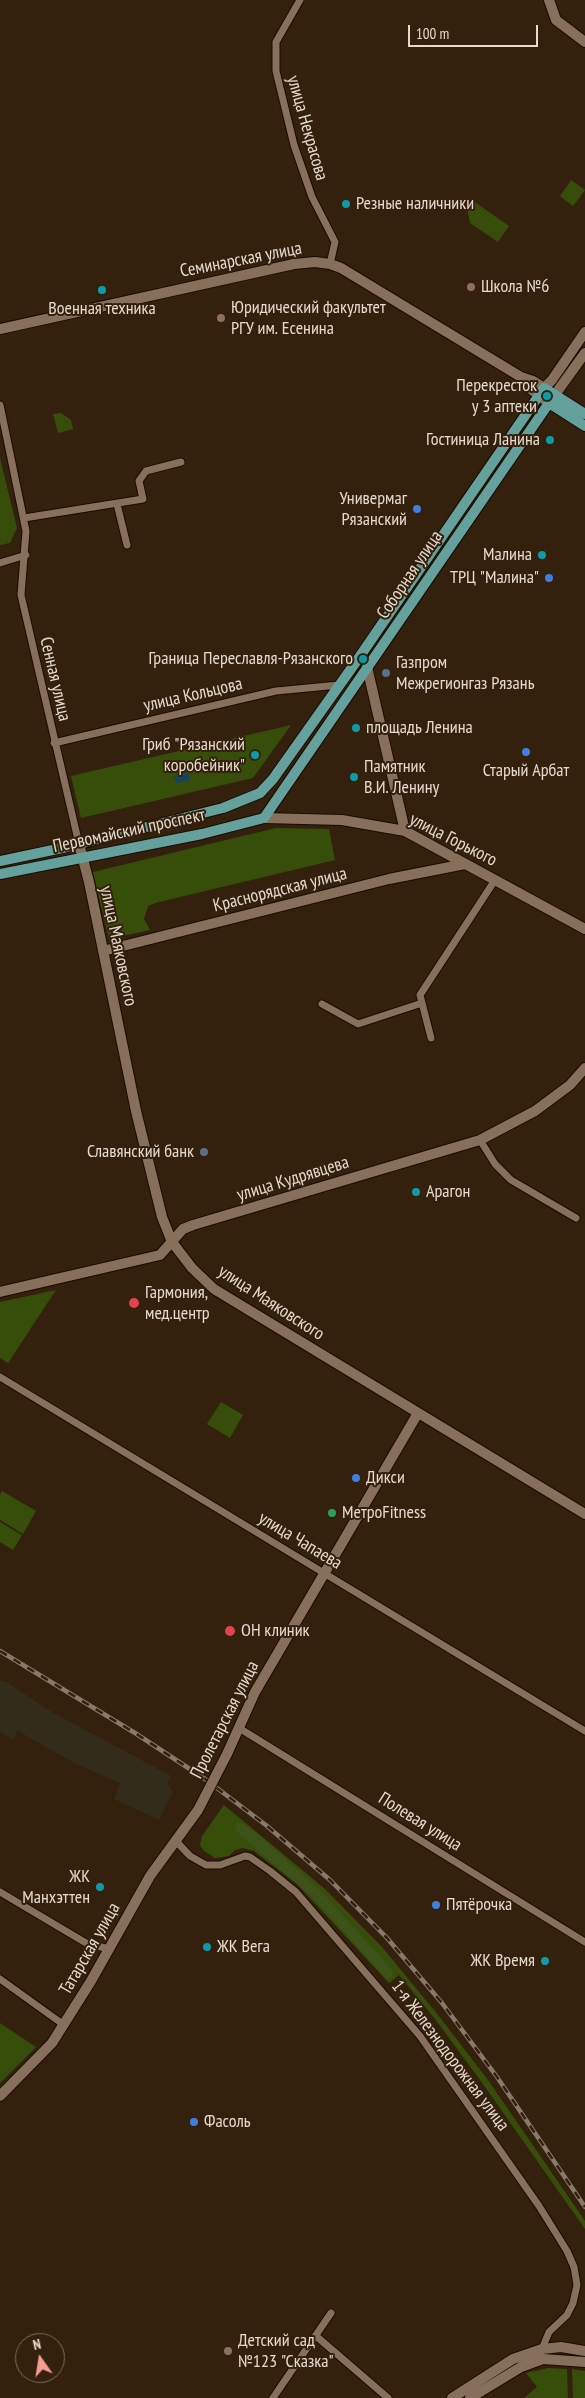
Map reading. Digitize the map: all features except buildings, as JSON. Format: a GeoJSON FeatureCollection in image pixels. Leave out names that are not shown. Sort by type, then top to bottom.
{"type":"FeatureCollection","features":[{"type":"Feature","properties":{"kind":"main road","name":"Соборная улица"},"geometry":{"type":"LineString","coordinates":[[260,794],[273,779],[340,685],[542,391]]}},
{"type":"Feature","properties":{"kind":"main road","name":"Соборная улица"},"geometry":{"type":"LineString","coordinates":[[264,818],[552,399]]}},
{"type":"Feature","properties":{"kind":"main road"},"geometry":{"type":"LineString","coordinates":[[552,399],[585,414]]}},
{"type":"Feature","properties":{"kind":"main road"},"geometry":{"type":"LineString","coordinates":[[552,399],[585,426]]}},
{"type":"Feature","properties":{"kind":"main road","name":"Первомайский проспект"},"geometry":{"type":"LineString","coordinates":[[0,861],[79,844],[223,808],[260,794]]}},
{"type":"Feature","properties":{"kind":"main road","name":"Первомайский проспект"},"geometry":{"type":"LineString","coordinates":[[0,874],[202,834],[264,818]]}},
{"type":"Feature","properties":{"kind":"street","name":"улица Некрасова"},"geometry":{"type":"LineString","coordinates":[[300,0],[276,42],[276,72],[294,145],[312,197],[335,242],[330,264]]}},
{"type":"Feature","properties":{"kind":"street"},"geometry":{"type":"LineString","coordinates":[[549,0],[556,20],[585,42]]}},
{"type":"Feature","properties":{"kind":"street","name":"Семинарская улица"},"geometry":{"type":"LineString","coordinates":[[0,328],[294,264],[330,264],[341,268],[520,377],[528,387],[542,391],[552,399]]}},
{"type":"Feature","properties":{"kind":"street","name":"Соборная улица"},"geometry":{"type":"LineString","coordinates":[[542,391],[552,380],[585,332]]}},
{"type":"Feature","properties":{"kind":"street","name":"Соборная улица"},"geometry":{"type":"LineString","coordinates":[[552,399],[585,353]]}},
{"type":"Feature","properties":{"kind":"street","name":"Сенная улица"},"geometry":{"type":"LineString","coordinates":[[0,405],[26,531],[26,555],[20,595],[79,844]]}},
{"type":"Feature","properties":{"kind":"street"},"geometry":{"type":"LineString","coordinates":[[24,518],[143,499],[139,481],[146,471],[180,462]]}},
{"type":"Feature","properties":{"kind":"street"},"geometry":{"type":"LineString","coordinates":[[118,504],[127,545]]}},
{"type":"Feature","properties":{"kind":"street"},"geometry":{"type":"LineString","coordinates":[[0,563],[26,555]]}},
{"type":"Feature","properties":{"kind":"street"},"geometry":{"type":"LineString","coordinates":[[367,667],[405,831]]}},
{"type":"Feature","properties":{"kind":"street","name":"улица Кольцова"},"geometry":{"type":"LineString","coordinates":[[54,743],[276,691],[340,685]]}},
{"type":"Feature","properties":{"kind":"street","name":"улица Горького"},"geometry":{"type":"LineString","coordinates":[[264,818],[342,820],[405,831],[585,929]]}},
{"type":"Feature","properties":{"kind":"street","name":"улица Маяковского"},"geometry":{"type":"LineString","coordinates":[[79,844],[136,1111],[162,1217],[172,1242],[192,1268],[214,1289],[585,1514]]}},
{"type":"Feature","properties":{"kind":"street","name":"Краснорядская улица"},"geometry":{"type":"LineString","coordinates":[[103,951],[374,883],[465,864]]}},
{"type":"Feature","properties":{"kind":"street"},"geometry":{"type":"LineString","coordinates":[[431,1038],[420,995],[495,880]]}},
{"type":"Feature","properties":{"kind":"street"},"geometry":{"type":"LineString","coordinates":[[322,1004],[358,1024],[422,1003]]}},
{"type":"Feature","properties":{"kind":"street","name":"улица Кудрявцева"},"geometry":{"type":"LineString","coordinates":[[0,1292],[160,1255],[183,1229],[193,1225],[480,1140],[535,1111],[570,1085],[585,1068]]}},
{"type":"Feature","properties":{"kind":"street"},"geometry":{"type":"LineString","coordinates":[[480,1140],[495,1164],[511,1180],[576,1218]]}},
{"type":"Feature","properties":{"kind":"street","name":"улица Чапаева"},"geometry":{"type":"LineString","coordinates":[[0,1377],[585,1730]]}},
{"type":"Feature","properties":{"kind":"street","name":"Пролетарская улица"},"geometry":{"type":"LineString","coordinates":[[198,1810],[227,1754],[255,1692],[323,1572],[418,1413]]}},
{"type":"Feature","properties":{"kind":"street","name":"Полевая улица"},"geometry":{"type":"LineString","coordinates":[[239,1728],[585,1942]]}},
{"type":"Feature","properties":{"kind":"street","name":"Татарская улица"},"geometry":{"type":"LineString","coordinates":[[0,2096],[46,2050],[64,2025],[150,1876],[198,1810]]}},
{"type":"Feature","properties":{"kind":"street","name":"1-я Железнодорожная улица"},"geometry":{"type":"LineString","coordinates":[[175,1840],[190,1856],[206,1865],[220,1865],[245,1856],[250,1857],[270,1871],[296,1892],[420,2036],[539,2206],[567,2251],[574,2267],[577,2285],[573,2303],[566,2315],[549,2332],[543,2354]]}},
{"type":"Feature","properties":{"kind":"street"},"geometry":{"type":"LineString","coordinates":[[0,1892],[86,1943],[109,1949]]}},
{"type":"Feature","properties":{"kind":"street"},"geometry":{"type":"LineString","coordinates":[[0,1979],[64,2025]]}},
{"type":"Feature","properties":{"kind":"street"},"geometry":{"type":"LineString","coordinates":[[273,2398],[331,2312]]}},
{"type":"Feature","properties":{"kind":"street"},"geometry":{"type":"LineString","coordinates":[[316,2336],[388,2398]]}},
{"type":"Feature","properties":{"kind":"street"},"geometry":{"type":"LineString","coordinates":[[452,2398],[513,2360],[543,2354],[562,2347],[585,2351]]}},
{"type":"Feature","properties":{"kind":"street"},"geometry":{"type":"LineString","coordinates":[[470,2398],[543,2354],[585,2362]]}},
{"type":"Feature","properties":{"kind":"shaded area"},"geometry":{"type":"Polygon","coordinates":[[[0,1681],[5,1681],[50,1711],[171,1776],[167,1783],[173,1792],[159,1820],[114,1799],[120,1783],[74,1763],[18,1731],[13,1740],[0,1732],[0,1681]]]}},
{"type":"Feature","properties":{"kind":"green space"},"geometry":{"type":"Polygon","coordinates":[[[571,180],[585,190],[573,206],[560,196],[571,180]]]}},
{"type":"Feature","properties":{"kind":"green space"},"geometry":{"type":"Polygon","coordinates":[[[469,198],[509,226],[498,242],[470,223],[466,202],[469,198]]]}},
{"type":"Feature","properties":{"kind":"green space"},"geometry":{"type":"Polygon","coordinates":[[[61,413],[71,420],[73,429],[58,433],[53,414],[61,413]]]}},
{"type":"Feature","properties":{"kind":"green space"},"geometry":{"type":"Polygon","coordinates":[[[0,458],[17,528],[10,543],[0,545],[0,458]]]}},
{"type":"Feature","properties":{"kind":"green space"},"geometry":{"type":"Polygon","coordinates":[[[291,725],[253,778],[81,818],[71,776],[291,725]]]}},
{"type":"Feature","properties":{"kind":"green space"},"geometry":{"type":"Polygon","coordinates":[[[276,828],[329,829],[335,860],[155,903],[148,906],[144,919],[150,930],[109,939],[93,872],[276,828]]]}},
{"type":"Feature","properties":{"kind":"green space"},"geometry":{"type":"Polygon","coordinates":[[[56,1290],[8,1363],[0,1358],[0,1302],[56,1290]]]}},
{"type":"Feature","properties":{"kind":"green space"},"geometry":{"type":"Polygon","coordinates":[[[221,1402],[243,1415],[230,1438],[207,1424],[221,1402]]]}},
{"type":"Feature","properties":{"kind":"green space"},"geometry":{"type":"Polygon","coordinates":[[[2,1491],[36,1511],[23,1534],[0,1520],[0,1495],[2,1491]]]}},
{"type":"Feature","properties":{"kind":"green space"},"geometry":{"type":"Polygon","coordinates":[[[0,1522],[22,1535],[13,1550],[0,1542],[0,1522]]]}},
{"type":"Feature","properties":{"kind":"green space"},"geometry":{"type":"Polygon","coordinates":[[[224,1805],[325,1889],[382,1947],[488,2080],[585,2221],[585,2229],[483,2084],[435,2019],[399,1975],[389,1983],[297,1884],[254,1851],[243,1848],[235,1850],[229,1856],[215,1858],[204,1851],[200,1845],[202,1836],[224,1805]]]}},
{"type":"Feature","properties":{"kind":"green space"},"geometry":{"type":"Polygon","coordinates":[[[236,1823],[242,1823],[262,1838],[322,1892],[393,1971],[392,1976],[387,1979],[313,1898],[239,1834],[235,1827],[236,1823]]]}},
{"type":"Feature","properties":{"kind":"green space"},"geometry":{"type":"Polygon","coordinates":[[[0,2023],[36,2047],[0,2083],[0,2023]]]}},
{"type":"Feature","properties":{"kind":"green space"},"geometry":{"type":"Polygon","coordinates":[[[548,2368],[567,2369],[568,2398],[524,2398],[537,2387],[526,2373],[548,2368]]]}},
{"type":"Feature","properties":{"kind":"green space"},"geometry":{"type":"Polygon","coordinates":[[[572,2369],[585,2371],[585,2398],[573,2398],[572,2369]]]}},
{"type":"Feature","properties":{"kind":"water"},"geometry":{"type":"Polygon","coordinates":[[[188,773],[190,780],[176,783],[174,776],[188,773]]]}},
{"type":"Feature","properties":{"kind":"railway"},"geometry":{"type":"LineString","coordinates":[[0,1651],[135,1733],[205,1779],[267,1826],[330,1880],[387,1938],[442,2003],[497,2077],[585,2207]]}},
{"type":"Feature","properties":{"kind":"place","name":"Резные наличники"},"geometry":{"type":"Point","coordinates":[346,204]}},
{"type":"Feature","properties":{"kind":"place","name":"Школа №6"},"geometry":{"type":"Point","coordinates":[471,287]}},
{"type":"Feature","properties":{"kind":"place","name":"Военная техника"},"geometry":{"type":"Point","coordinates":[102,290]}},
{"type":"Feature","properties":{"kind":"place","name":"Юридический факультет РГУ им. Есенина"},"geometry":{"type":"Point","coordinates":[221,318]}},
{"type":"Feature","properties":{"kind":"place","name":"Перекресток у 3 аптеки"},"geometry":{"type":"Point","coordinates":[547,396]}},
{"type":"Feature","properties":{"kind":"place","name":"Гостиница Ланина"},"geometry":{"type":"Point","coordinates":[550,440]}},
{"type":"Feature","properties":{"kind":"place","name":"Универмаг Рязанский"},"geometry":{"type":"Point","coordinates":[417,509]}},
{"type":"Feature","properties":{"kind":"place","name":"Малина"},"geometry":{"type":"Point","coordinates":[542,555]}},
{"type":"Feature","properties":{"kind":"place","name":"ТРЦ \"Малина\""},"geometry":{"type":"Point","coordinates":[549,578]}},
{"type":"Feature","properties":{"kind":"place","name":"Граница Переславля-Рязанского"},"geometry":{"type":"Point","coordinates":[363,659]}},
{"type":"Feature","properties":{"kind":"place","name":"Газпром Межрегионгаз Рязань"},"geometry":{"type":"Point","coordinates":[386,673]}},
{"type":"Feature","properties":{"kind":"place","name":"площадь Ленина"},"geometry":{"type":"Point","coordinates":[356,728]}},
{"type":"Feature","properties":{"kind":"place","name":"Старый Арбат"},"geometry":{"type":"Point","coordinates":[526,752]}},
{"type":"Feature","properties":{"kind":"place","name":"Гриб \"Рязанский коробейник\""},"geometry":{"type":"Point","coordinates":[255,755]}},
{"type":"Feature","properties":{"kind":"place","name":"Памятник В.И. Ленину"},"geometry":{"type":"Point","coordinates":[354,777]}},
{"type":"Feature","properties":{"kind":"place","name":"Славянский банк"},"geometry":{"type":"Point","coordinates":[204,1152]}},
{"type":"Feature","properties":{"kind":"place","name":"Арагон"},"geometry":{"type":"Point","coordinates":[416,1192]}},
{"type":"Feature","properties":{"kind":"place","name":"Гармония, мед.центр"},"geometry":{"type":"Point","coordinates":[134,1303]}},
{"type":"Feature","properties":{"kind":"place","name":"Дикси"},"geometry":{"type":"Point","coordinates":[356,1478]}},
{"type":"Feature","properties":{"kind":"place","name":"МетроFitness"},"geometry":{"type":"Point","coordinates":[332,1513]}},
{"type":"Feature","properties":{"kind":"place","name":"ОН клиник"},"geometry":{"type":"Point","coordinates":[230,1631]}},
{"type":"Feature","properties":{"kind":"place","name":"ЖК Манхэттен"},"geometry":{"type":"Point","coordinates":[100,1887]}},
{"type":"Feature","properties":{"kind":"place","name":"Пятёрочка"},"geometry":{"type":"Point","coordinates":[436,1905]}},
{"type":"Feature","properties":{"kind":"place","name":"ЖК Вега"},"geometry":{"type":"Point","coordinates":[207,1947]}},
{"type":"Feature","properties":{"kind":"place","name":"ЖК Время"},"geometry":{"type":"Point","coordinates":[545,1961]}},
{"type":"Feature","properties":{"kind":"place","name":"Фасоль"},"geometry":{"type":"Point","coordinates":[194,2122]}},
{"type":"Feature","properties":{"kind":"place","name":"Детский сад №123 \"Сказка\""},"geometry":{"type":"Point","coordinates":[228,2351]}}]}
